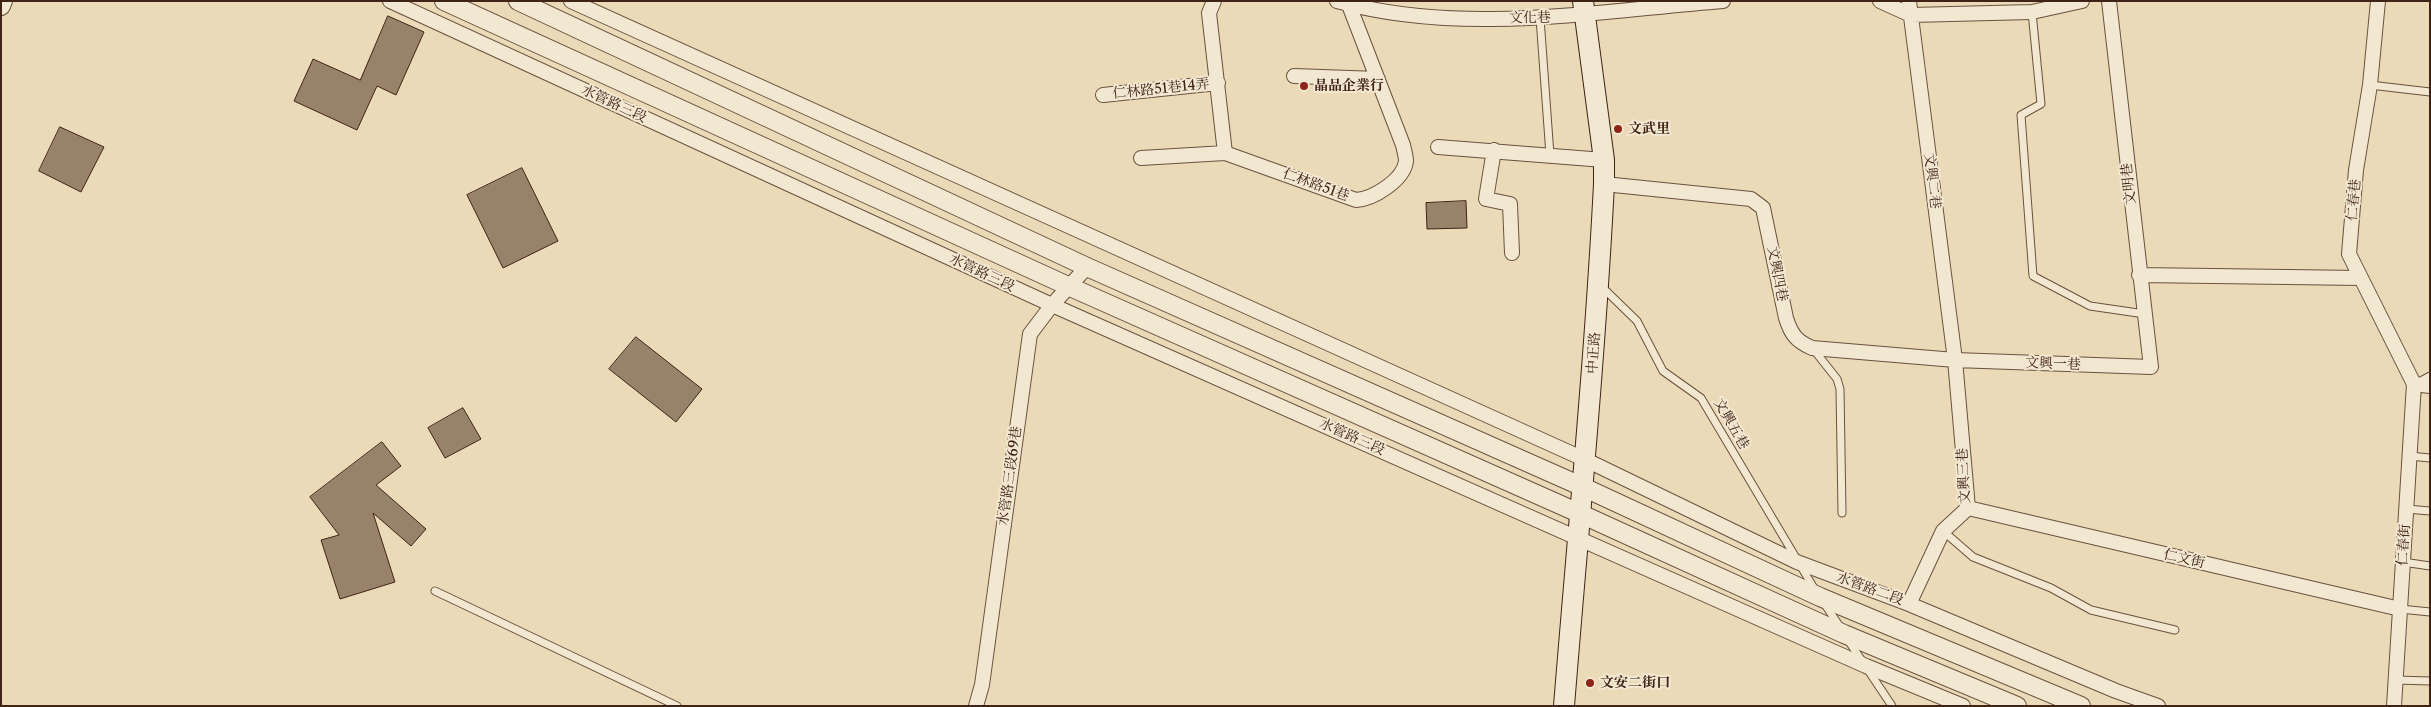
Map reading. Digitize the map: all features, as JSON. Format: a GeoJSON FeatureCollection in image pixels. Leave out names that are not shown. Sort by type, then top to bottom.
{"type":"FeatureCollection","features":[{"type":"Feature","properties":{"kind":"main road","name":"中正路"},"geometry":{"type":"LineString","coordinates":[[1564,706],[1577,537],[1586,460],[1599,284],[1604,184],[1604,160],[1584,8]]}},
{"type":"Feature","properties":{"kind":"street"},"geometry":{"type":"LineString","coordinates":[[1,6],[3,1]]}},
{"type":"Feature","properties":{"kind":"street","name":"水管路三段"},"geometry":{"type":"LineString","coordinates":[[390,1],[1052,305],[1577,537]]}},
{"type":"Feature","properties":{"kind":"street","name":"水管路三段"},"geometry":{"type":"LineString","coordinates":[[444,1],[1068,286],[1581,514]]}},
{"type":"Feature","properties":{"kind":"street"},"geometry":{"type":"LineString","coordinates":[[518,1],[1087,266],[1583,487]]}},
{"type":"Feature","properties":{"kind":"street"},"geometry":{"type":"LineString","coordinates":[[571,1],[1586,460]]}},
{"type":"Feature","properties":{"kind":"street"},"geometry":{"type":"LineString","coordinates":[[1214,1],[1209,13],[1226,153]]}},
{"type":"Feature","properties":{"kind":"street","name":"文化巷"},"geometry":{"type":"LineString","coordinates":[[1343,3],[1400,14],[1433,17],[1540,18],[1584,8],[1723,1]]}},
{"type":"Feature","properties":{"kind":"street"},"geometry":{"type":"LineString","coordinates":[[1880,1],[1910,8],[2032,12],[2082,1]]}},
{"type":"Feature","properties":{"kind":"street","name":"文明巷"},"geometry":{"type":"LineString","coordinates":[[2109,1],[2151,367]]}},
{"type":"Feature","properties":{"kind":"street","name":"仁春巷"},"geometry":{"type":"LineString","coordinates":[[2378,1],[2370,85],[2356,170],[2349,254],[2414,384]]}},
{"type":"Feature","properties":{"kind":"street","name":"仁林路51巷"},"geometry":{"type":"LineString","coordinates":[[1141,158],[1226,153],[1356,200],[1367,199],[1379,193],[1397,177],[1406,162],[1403,145],[1378,79],[1343,3]]}},
{"type":"Feature","properties":{"kind":"street","name":"文興二巷"},"geometry":{"type":"LineString","coordinates":[[1910,8],[1955,360]]}},
{"type":"Feature","properties":{"kind":"street"},"geometry":{"type":"LineString","coordinates":[[1294,76],[1378,79]]}},
{"type":"Feature","properties":{"kind":"street","name":"仁林路51巷14弄"},"geometry":{"type":"LineString","coordinates":[[1103,95],[1218,83]]}},
{"type":"Feature","properties":{"kind":"street"},"geometry":{"type":"LineString","coordinates":[[1438,146],[1604,160]]}},
{"type":"Feature","properties":{"kind":"street"},"geometry":{"type":"LineString","coordinates":[[1494,150],[1486,198],[1510,204],[1512,253]]}},
{"type":"Feature","properties":{"kind":"street","name":"文興四巷"},"geometry":{"type":"LineString","coordinates":[[1604,184],[1751,199],[1763,208],[1782,303],[1791,334],[1800,343],[1812,348],[1955,360]]}},
{"type":"Feature","properties":{"kind":"street","name":"水管路三段69巷"},"geometry":{"type":"LineString","coordinates":[[976,706],[982,685],[1030,334],[1052,305],[1087,266]]}},
{"type":"Feature","properties":{"kind":"street"},"geometry":{"type":"LineString","coordinates":[[2140,275],[2361,278]]}},
{"type":"Feature","properties":{"kind":"street","name":"文興一巷"},"geometry":{"type":"LineString","coordinates":[[1955,360],[2151,367]]}},
{"type":"Feature","properties":{"kind":"street","name":"文興三巷"},"geometry":{"type":"LineString","coordinates":[[1909,604],[1943,531],[1968,508],[1955,360]]}},
{"type":"Feature","properties":{"kind":"street"},"geometry":{"type":"LineString","coordinates":[[2414,384],[2430,386]]}},
{"type":"Feature","properties":{"kind":"street","name":"仁春街"},"geometry":{"type":"LineString","coordinates":[[2394,706],[2414,384]]}},
{"type":"Feature","properties":{"kind":"street","name":"水管路二段"},"geometry":{"type":"LineString","coordinates":[[1586,460],[1797,562],[1909,604],[2116,691],[2158,706]]}},
{"type":"Feature","properties":{"kind":"street","name":"水管路二段"},"geometry":{"type":"LineString","coordinates":[[1583,487],[1820,597],[2081,706]]}},
{"type":"Feature","properties":{"kind":"street","name":"仁文街"},"geometry":{"type":"LineString","coordinates":[[1968,508],[2400,609]]}},
{"type":"Feature","properties":{"kind":"street"},"geometry":{"type":"LineString","coordinates":[[1581,514],[1844,634],[2017,706]]}},
{"type":"Feature","properties":{"kind":"street"},"geometry":{"type":"LineString","coordinates":[[1577,537],[1866,666],[1963,706]]}},
{"type":"Feature","properties":{"kind":"lane"},"geometry":{"type":"LineString","coordinates":[[2032,12],[2041,104],[2021,115],[2033,276],[2090,306],[2145,314]]}},
{"type":"Feature","properties":{"kind":"lane"},"geometry":{"type":"LineString","coordinates":[[1540,18],[1550,155]]}},
{"type":"Feature","properties":{"kind":"lane"},"geometry":{"type":"LineString","coordinates":[[2370,85],[2430,92]]}},
{"type":"Feature","properties":{"kind":"lane","name":"文興五巷"},"geometry":{"type":"LineString","coordinates":[[1599,284],[1637,321],[1663,371],[1701,398],[1797,562],[1892,706]]}},
{"type":"Feature","properties":{"kind":"lane"},"geometry":{"type":"LineString","coordinates":[[1812,348],[1837,379],[1840,389],[1842,513]]}},
{"type":"Feature","properties":{"kind":"lane"},"geometry":{"type":"LineString","coordinates":[[2414,384],[2430,376]]}},
{"type":"Feature","properties":{"kind":"lane"},"geometry":{"type":"LineString","coordinates":[[2409,456],[2430,458]]}},
{"type":"Feature","properties":{"kind":"lane"},"geometry":{"type":"LineString","coordinates":[[2406,509],[2430,511]]}},
{"type":"Feature","properties":{"kind":"lane"},"geometry":{"type":"LineString","coordinates":[[1943,531],[1973,557],[2051,588],[2091,610],[2175,630]]}},
{"type":"Feature","properties":{"kind":"lane"},"geometry":{"type":"LineString","coordinates":[[2403,562],[2430,566]]}},
{"type":"Feature","properties":{"kind":"lane"},"geometry":{"type":"LineString","coordinates":[[435,591],[678,706]]}},
{"type":"Feature","properties":{"kind":"lane"},"geometry":{"type":"LineString","coordinates":[[2400,609],[2430,612]]}},
{"type":"Feature","properties":{"kind":"lane"},"geometry":{"type":"LineString","coordinates":[[2396,680],[2430,681]]}},
{"type":"Feature","properties":{"kind":"building"},"geometry":{"type":"Polygon","coordinates":[[[388,16],[424,32],[396,95],[377,86],[357,130],[294,101],[313,59],[360,80],[388,16]]]}},
{"type":"Feature","properties":{"kind":"building"},"geometry":{"type":"Polygon","coordinates":[[[60,127],[104,147],[81,192],[39,171],[60,127]]]}},
{"type":"Feature","properties":{"kind":"building"},"geometry":{"type":"Polygon","coordinates":[[[522,168],[558,241],[503,268],[467,195],[522,168]]]}},
{"type":"Feature","properties":{"kind":"building"},"geometry":{"type":"Polygon","coordinates":[[[1466,201],[1467,228],[1427,229],[1426,203],[1466,201]]]}},
{"type":"Feature","properties":{"kind":"building"},"geometry":{"type":"Polygon","coordinates":[[[636,337],[702,389],[676,422],[609,369],[636,337]]]}},
{"type":"Feature","properties":{"kind":"building"},"geometry":{"type":"Polygon","coordinates":[[[463,408],[481,439],[445,458],[428,428],[463,408]]]}},
{"type":"Feature","properties":{"kind":"building"},"geometry":{"type":"Polygon","coordinates":[[[382,442],[401,466],[376,485],[426,529],[411,546],[373,513],[395,582],[340,599],[321,540],[339,535],[310,497],[382,442]]]}},
{"type":"Feature","properties":{"kind":"place","name":"晶品企業行"},"geometry":{"type":"Point","coordinates":[1304,86]}},
{"type":"Feature","properties":{"kind":"place","name":"文武里"},"geometry":{"type":"Point","coordinates":[1618,129]}},
{"type":"Feature","properties":{"kind":"place","name":"文安二街口"},"geometry":{"type":"Point","coordinates":[1590,683]}}]}
